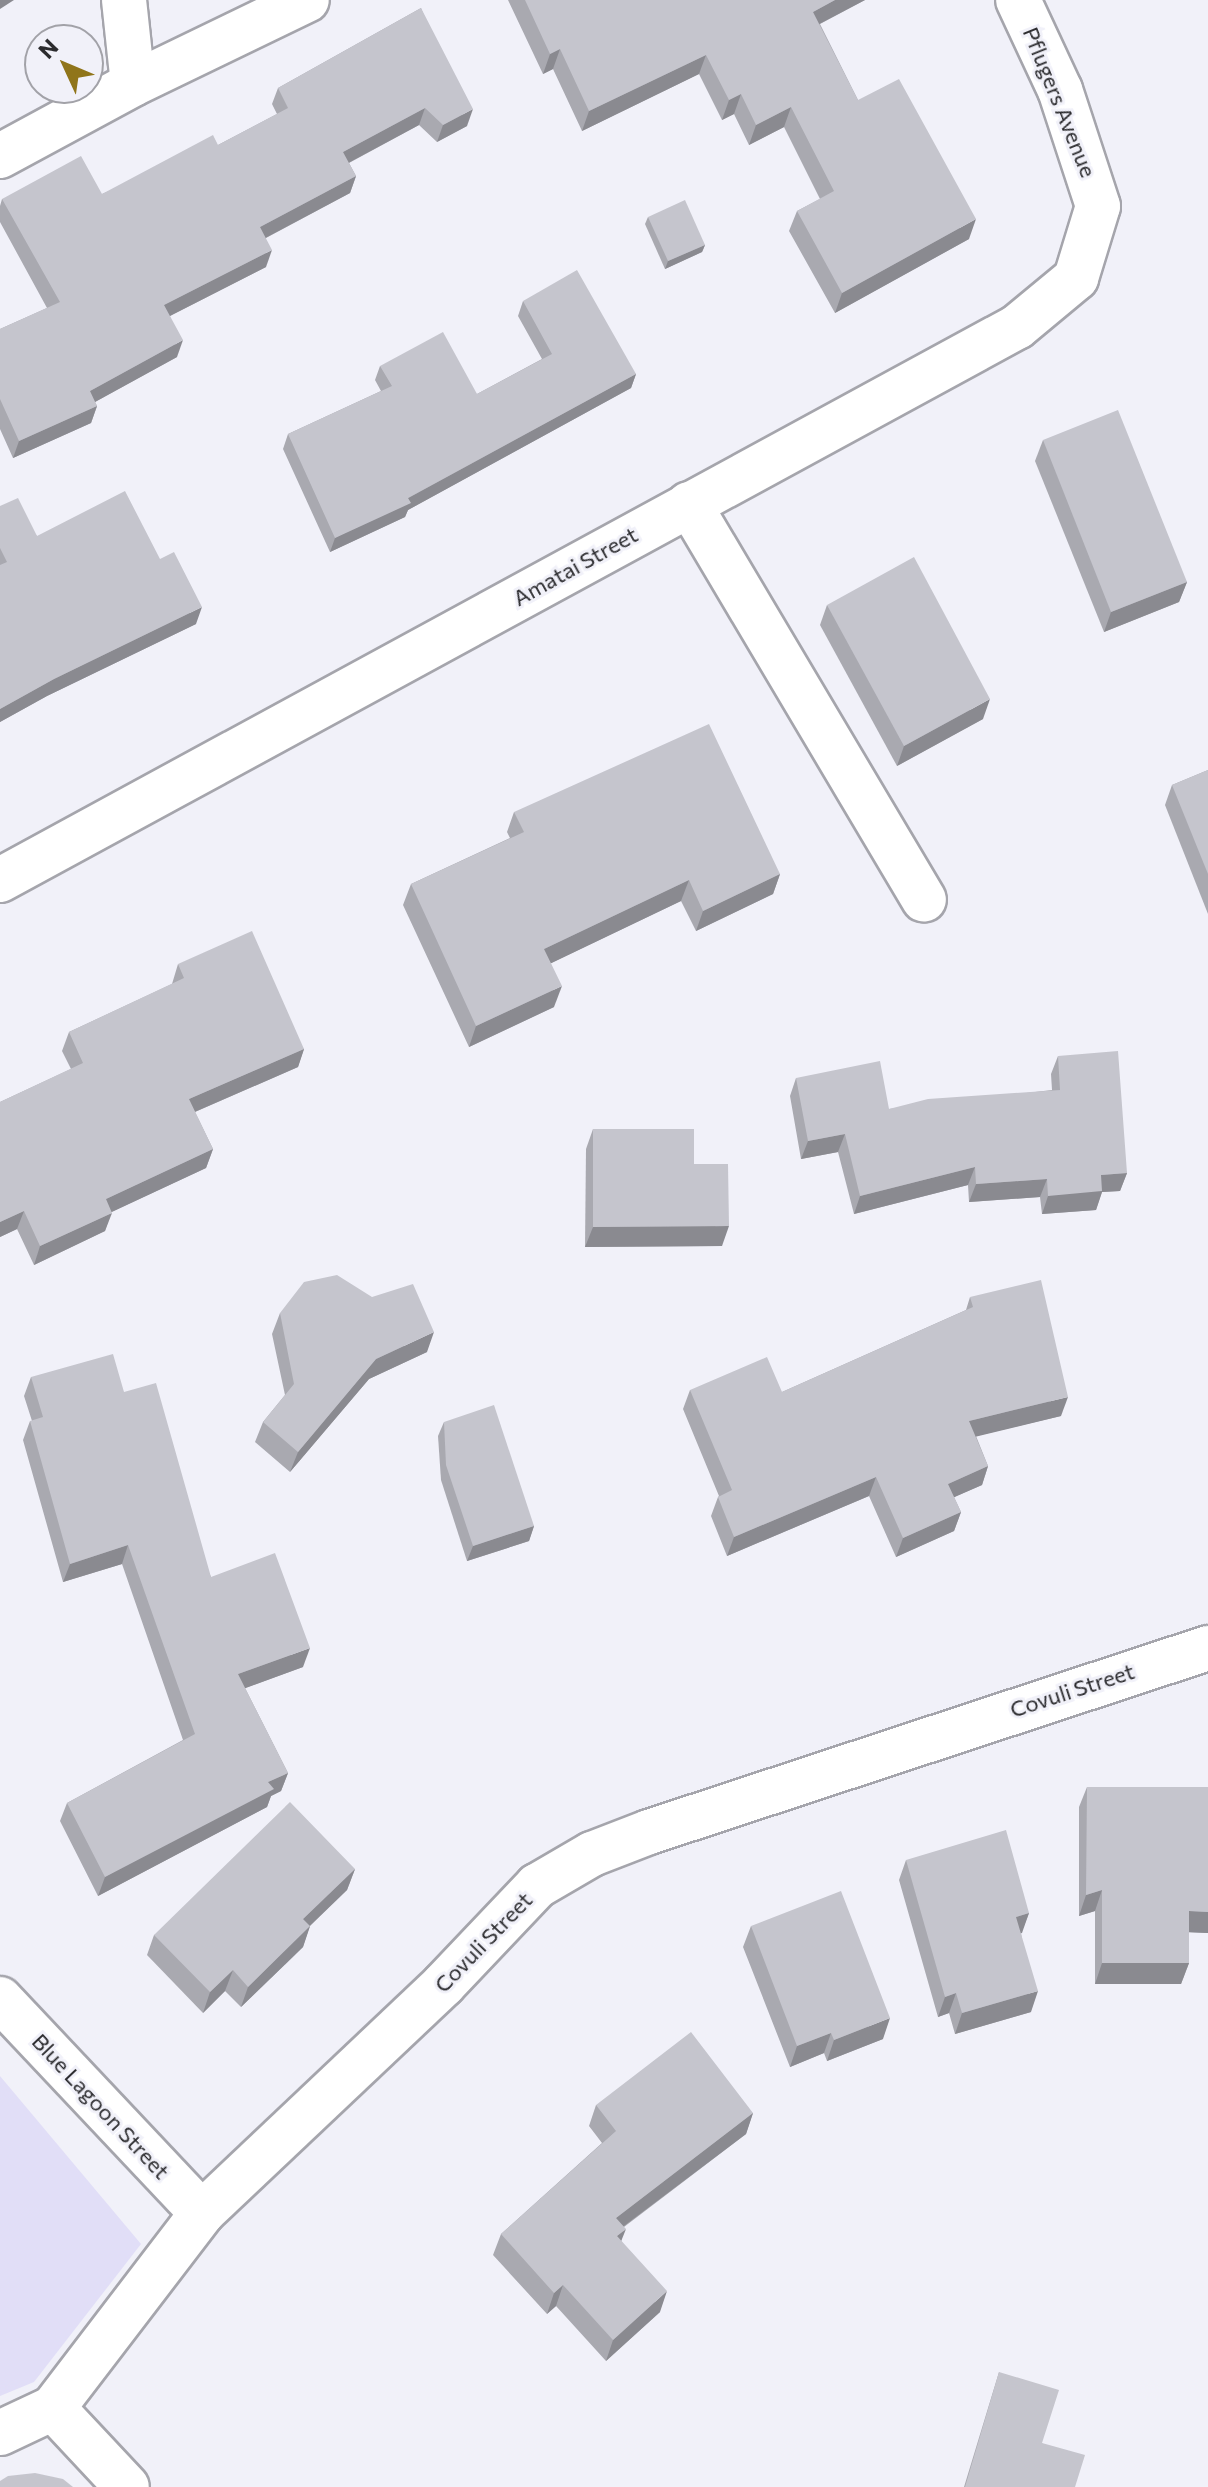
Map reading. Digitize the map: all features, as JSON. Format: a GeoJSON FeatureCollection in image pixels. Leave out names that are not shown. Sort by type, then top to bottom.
{"type":"FeatureCollection","features":[{"type":"Feature","properties":{"kind":"street"},"geometry":{"type":"LineString","coordinates":[[124,0],[133,84]]}},
{"type":"Feature","properties":{"kind":"street"},"geometry":{"type":"LineString","coordinates":[[0,156],[133,84],[307,0]]}},
{"type":"Feature","properties":{"kind":"street","name":"Pflugers Avenue"},"geometry":{"type":"LineString","coordinates":[[1018,0],[1065,103],[1098,206]]}},
{"type":"Feature","properties":{"kind":"street","name":"Amatai Street"},"geometry":{"type":"LineString","coordinates":[[0,880],[1017,327],[1076,278],[1098,206]]}},
{"type":"Feature","properties":{"kind":"street"},"geometry":{"type":"LineString","coordinates":[[689,504],[924,900]]}},
{"type":"Feature","properties":{"kind":"street","name":"Covuli Street"},"geometry":{"type":"LineString","coordinates":[[0,2433],[53,2408],[202,2213],[443,1985],[527,1895],[592,1854],[782,1786],[1208,1648]]}},
{"type":"Feature","properties":{"kind":"street","name":"Blue Lagoon Street"},"geometry":{"type":"LineString","coordinates":[[0,1999],[202,2213]]}},
{"type":"Feature","properties":{"kind":"street"},"geometry":{"type":"LineString","coordinates":[[53,2408],[127,2487]]}},
{"type":"Feature","properties":{"kind":"shaded area"},"geometry":{"type":"Polygon","coordinates":[[[0,2076],[141,2244],[34,2382],[0,2396],[0,2076]]]}},
{"type":"Feature","properties":{"kind":"building"},"geometry":{"type":"Polygon","coordinates":[[[525,0],[835,0],[813,12],[858,100],[899,79],[976,219],[842,293],[797,211],[834,191],[791,107],[756,125],[741,94],[729,100],[706,55],[589,111],[560,49],[550,54],[525,0]]]}},
{"type":"Feature","properties":{"kind":"building"},"geometry":{"type":"Polygon","coordinates":[[[421,8],[473,109],[443,125],[425,108],[343,152],[356,176],[260,227],[272,250],[164,305],[183,340],[90,391],[97,406],[19,441],[0,399],[0,329],[60,302],[2,199],[81,156],[102,194],[213,135],[218,145],[288,108],[278,88],[421,8]]]}},
{"type":"Feature","properties":{"kind":"building"},"geometry":{"type":"Polygon","coordinates":[[[685,200],[705,245],[668,261],[648,217],[685,200]]]}},
{"type":"Feature","properties":{"kind":"building"},"geometry":{"type":"Polygon","coordinates":[[[577,270],[636,374],[408,498],[411,503],[335,538],[288,434],[392,386],[380,366],[443,332],[477,394],[552,354],[523,301],[577,270]]]}},
{"type":"Feature","properties":{"kind":"building"},"geometry":{"type":"Polygon","coordinates":[[[1118,410],[1187,582],[1111,612],[1043,440],[1118,410]]]}},
{"type":"Feature","properties":{"kind":"building"},"geometry":{"type":"Polygon","coordinates":[[[125,491],[160,559],[174,552],[202,607],[54,679],[0,709],[0,565],[7,562],[0,548],[0,506],[18,498],[37,536],[125,491]]]}},
{"type":"Feature","properties":{"kind":"building"},"geometry":{"type":"Polygon","coordinates":[[[914,557],[990,699],[904,746],[827,605],[914,557]]]}},
{"type":"Feature","properties":{"kind":"building"},"geometry":{"type":"Polygon","coordinates":[[[709,724],[780,874],[703,911],[689,880],[544,949],[562,986],[476,1026],[411,884],[524,832],[514,812],[709,724]]]}},
{"type":"Feature","properties":{"kind":"building"},"geometry":{"type":"Polygon","coordinates":[[[1208,770],[1208,874],[1172,785],[1208,770]]]}},
{"type":"Feature","properties":{"kind":"building"},"geometry":{"type":"Polygon","coordinates":[[[252,931],[304,1049],[189,1099],[213,1149],[106,1199],[112,1213],[40,1246],[24,1211],[0,1222],[0,1102],[83,1063],[69,1032],[184,978],[178,964],[252,931]]]}},
{"type":"Feature","properties":{"kind":"building"},"geometry":{"type":"Polygon","coordinates":[[[1118,1051],[1127,1173],[1101,1175],[1102,1191],[1048,1196],[1047,1179],[976,1184],[975,1167],[860,1196],[845,1134],[808,1141],[796,1078],[880,1061],[889,1109],[928,1099],[1060,1090],[1058,1056],[1118,1051]]]}},
{"type":"Feature","properties":{"kind":"building"},"geometry":{"type":"Polygon","coordinates":[[[593,1129],[694,1129],[694,1164],[728,1164],[729,1226],[593,1227],[593,1129]]]}},
{"type":"Feature","properties":{"kind":"building"},"geometry":{"type":"Polygon","coordinates":[[[337,1275],[372,1297],[413,1284],[434,1332],[376,1359],[298,1452],[263,1422],[294,1384],[280,1313],[304,1282],[337,1275]]]}},
{"type":"Feature","properties":{"kind":"building"},"geometry":{"type":"Polygon","coordinates":[[[1041,1280],[1068,1397],[969,1421],[988,1466],[948,1484],[961,1512],[903,1538],[876,1477],[734,1537],[718,1497],[732,1490],[690,1390],[767,1357],[782,1392],[973,1307],[970,1297],[1041,1280]]]}},
{"type":"Feature","properties":{"kind":"building"},"geometry":{"type":"Polygon","coordinates":[[[113,1354],[124,1392],[156,1383],[211,1577],[275,1553],[310,1648],[238,1674],[288,1773],[268,1782],[274,1789],[105,1877],[67,1803],[195,1734],[128,1545],[70,1564],[30,1421],[43,1417],[31,1377],[113,1354]]]}},
{"type":"Feature","properties":{"kind":"building"},"geometry":{"type":"Polygon","coordinates":[[[494,1405],[534,1526],[473,1546],[446,1465],[444,1422],[494,1405]]]}},
{"type":"Feature","properties":{"kind":"building"},"geometry":{"type":"Polygon","coordinates":[[[1087,1787],[1208,1787],[1208,1912],[1189,1911],[1189,1963],[1102,1963],[1102,1890],[1086,1895],[1087,1787]]]}},
{"type":"Feature","properties":{"kind":"building"},"geometry":{"type":"Polygon","coordinates":[[[290,1802],[355,1869],[303,1919],[310,1926],[248,1987],[233,1970],[210,1992],[154,1935],[290,1802]]]}},
{"type":"Feature","properties":{"kind":"building"},"geometry":{"type":"Polygon","coordinates":[[[1006,1830],[1029,1913],[1016,1917],[1038,1991],[962,2013],[956,1993],[945,1997],[906,1860],[1006,1830]]]}},
{"type":"Feature","properties":{"kind":"building"},"geometry":{"type":"Polygon","coordinates":[[[841,1891],[890,2018],[834,2040],[831,2033],[797,2046],[751,1926],[841,1891]]]}},
{"type":"Feature","properties":{"kind":"building"},"geometry":{"type":"Polygon","coordinates":[[[691,2032],[753,2113],[616,2218],[626,2229],[617,2236],[667,2291],[613,2340],[563,2285],[554,2293],[501,2234],[616,2131],[596,2105],[691,2032]]]}},
{"type":"Feature","properties":{"kind":"building"},"geometry":{"type":"Polygon","coordinates":[[[999,2372],[1059,2390],[1042,2443],[1085,2455],[1075,2487],[965,2487],[999,2372]]]}},
{"type":"Feature","properties":{"kind":"building"},"geometry":{"type":"Polygon","coordinates":[[[35,2473],[63,2479],[73,2487],[0,2487],[0,2481],[8,2476],[35,2473]]]}}]}
